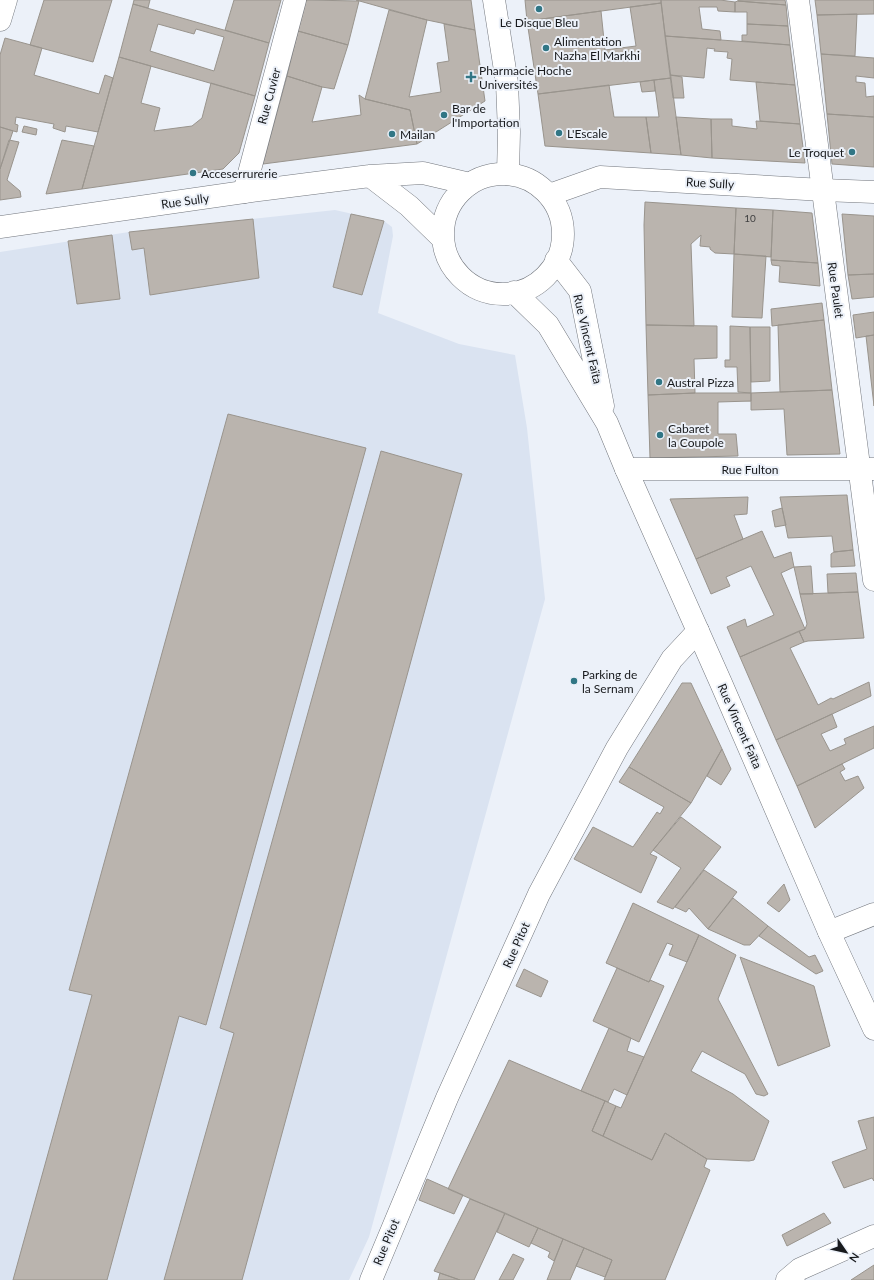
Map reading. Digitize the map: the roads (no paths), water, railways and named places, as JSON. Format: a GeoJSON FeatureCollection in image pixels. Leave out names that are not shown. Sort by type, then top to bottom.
{"type":"FeatureCollection","features":[{"type":"Feature","properties":{"kind":"street"},"geometry":{"type":"LineString","coordinates":[[0,20],[6,0]]}},
{"type":"Feature","properties":{"kind":"street","name":"Rue Cuvier"},"geometry":{"type":"LineString","coordinates":[[244,192],[295,0]]}},
{"type":"Feature","properties":{"kind":"street"},"geometry":{"type":"LineString","coordinates":[[494,0],[506,83],[509,132],[508,174]]}},
{"type":"Feature","properties":{"kind":"street","name":"Rue Paulet"},"geometry":{"type":"LineString","coordinates":[[798,0],[823,190],[867,469],[874,580]]}},
{"type":"Feature","properties":{"kind":"street","name":"Rue Sully"},"geometry":{"type":"LineString","coordinates":[[0,227],[244,192],[370,176],[423,173],[470,184]]}},
{"type":"Feature","properties":{"kind":"street"},"geometry":{"type":"LineString","coordinates":[[495,174],[508,174],[523,177],[537,185],[549,195],[556,206],[560,217],[562,232],[561,246],[556,260],[546,275],[531,286],[514,292],[494,293],[476,287],[460,276],[451,265],[443,239],[445,218],[454,198],[470,184],[481,178],[495,174]]}},
{"type":"Feature","properties":{"kind":"street"},"geometry":{"type":"LineString","coordinates":[[370,176],[409,206],[443,239]]}},
{"type":"Feature","properties":{"kind":"street","name":"Rue Sully"},"geometry":{"type":"LineString","coordinates":[[549,195],[600,176],[874,192]]}},
{"type":"Feature","properties":{"kind":"street","name":"Rue Vincent Faïta"},"geometry":{"type":"LineString","coordinates":[[556,260],[580,291],[607,423]]}},
{"type":"Feature","properties":{"kind":"street","name":"Rue Vincent Faïta"},"geometry":{"type":"LineString","coordinates":[[514,292],[548,325],[607,423],[829,932],[874,1029]]}},
{"type":"Feature","properties":{"kind":"street","name":"Rue Fulton"},"geometry":{"type":"LineString","coordinates":[[626,469],[867,469]]}},
{"type":"Feature","properties":{"kind":"street","name":"Rue Pitot"},"geometry":{"type":"LineString","coordinates":[[371,1280],[446,1098],[540,894],[617,748],[672,659],[698,631]]}},
{"type":"Feature","properties":{"kind":"street"},"geometry":{"type":"LineString","coordinates":[[829,932],[874,914]]}},
{"type":"Feature","properties":{"kind":"street"},"geometry":{"type":"LineString","coordinates":[[787,1280],[800,1269],[874,1236]]}},
{"type":"Feature","properties":{"kind":"place","name":"Le Disque Bleu"},"geometry":{"type":"Point","coordinates":[539,9]}},
{"type":"Feature","properties":{"kind":"place","name":"Alimentation Nazha El Markhi"},"geometry":{"type":"Point","coordinates":[546,48]}},
{"type":"Feature","properties":{"kind":"place","name":"Pharmacie Hoche Universités"},"geometry":{"type":"Point","coordinates":[471,77]}},
{"type":"Feature","properties":{"kind":"place","name":"Bar de l'Importation"},"geometry":{"type":"Point","coordinates":[444,115]}},
{"type":"Feature","properties":{"kind":"place","name":"L'Escale"},"geometry":{"type":"Point","coordinates":[559,133]}},
{"type":"Feature","properties":{"kind":"place","name":"Mailan"},"geometry":{"type":"Point","coordinates":[392,134]}},
{"type":"Feature","properties":{"kind":"place","name":"Le Troquet"},"geometry":{"type":"Point","coordinates":[852,152]}},
{"type":"Feature","properties":{"kind":"place","name":"Acceserrurerie"},"geometry":{"type":"Point","coordinates":[193,173]}},
{"type":"Feature","properties":{"kind":"place","name":"Austral Pizza"},"geometry":{"type":"Point","coordinates":[659,382]}},
{"type":"Feature","properties":{"kind":"place","name":"Cabaret la Coupole"},"geometry":{"type":"Point","coordinates":[660,435]}},
{"type":"Feature","properties":{"kind":"place","name":"Parking de la Sernam"},"geometry":{"type":"Point","coordinates":[574,681]}}]}
